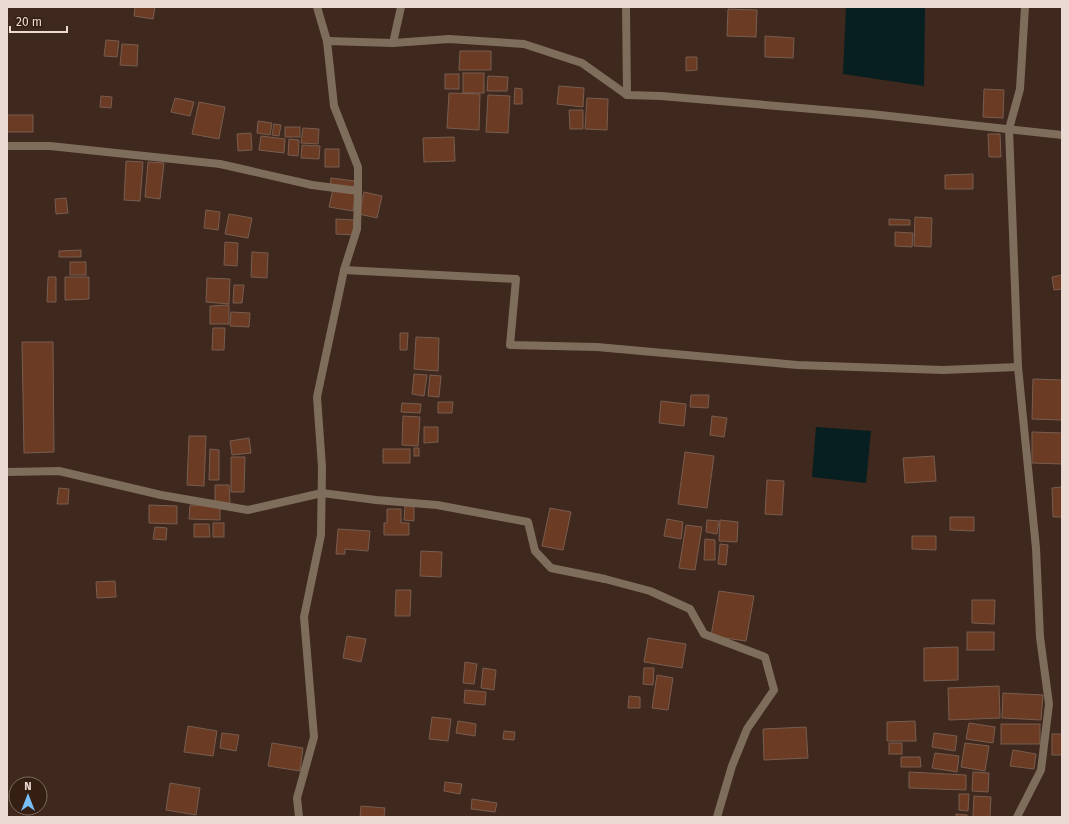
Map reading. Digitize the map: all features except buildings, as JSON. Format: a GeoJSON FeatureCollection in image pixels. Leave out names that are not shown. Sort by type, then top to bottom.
{"type":"FeatureCollection","features":[{"type":"Feature","properties":{"kind":"street"},"geometry":{"type":"LineString","coordinates":[[299,817],[297,798],[314,737],[304,617],[321,535],[322,467],[317,397],[344,270],[356,228],[358,191],[358,167],[334,106],[327,41],[317,7]]}},
{"type":"Feature","properties":{"kind":"street"},"geometry":{"type":"LineString","coordinates":[[393,43],[401,7]]}},
{"type":"Feature","properties":{"kind":"street"},"geometry":{"type":"LineString","coordinates":[[626,7],[628,95]]}},
{"type":"Feature","properties":{"kind":"street"},"geometry":{"type":"LineString","coordinates":[[1017,817],[1041,770],[1049,704],[1040,637],[1036,548],[1018,367],[1008,129],[1020,89],[1025,7]]}},
{"type":"Feature","properties":{"kind":"street"},"geometry":{"type":"LineString","coordinates":[[327,41],[393,43],[449,39],[524,44],[582,63],[628,95],[661,96],[872,114],[1062,135]]}},
{"type":"Feature","properties":{"kind":"street"},"geometry":{"type":"LineString","coordinates":[[7,146],[50,146],[220,164],[312,185],[358,191]]}},
{"type":"Feature","properties":{"kind":"street"},"geometry":{"type":"LineString","coordinates":[[344,270],[516,280],[510,345],[597,347],[796,365],[944,370],[1018,367]]}},
{"type":"Feature","properties":{"kind":"street"},"geometry":{"type":"LineString","coordinates":[[7,472],[59,471],[161,495],[248,510],[322,493],[437,506],[528,522],[535,551],[551,568],[605,579],[650,592],[690,609],[704,634],[765,657],[774,690],[747,729],[732,766],[717,817]]}},
{"type":"Feature","properties":{"kind":"water"},"geometry":{"type":"Polygon","coordinates":[[[846,7],[925,7],[924,86],[843,74],[846,7]]]}},
{"type":"Feature","properties":{"kind":"water"},"geometry":{"type":"Polygon","coordinates":[[[816,427],[871,431],[866,483],[812,477],[816,427]]]}}]}
